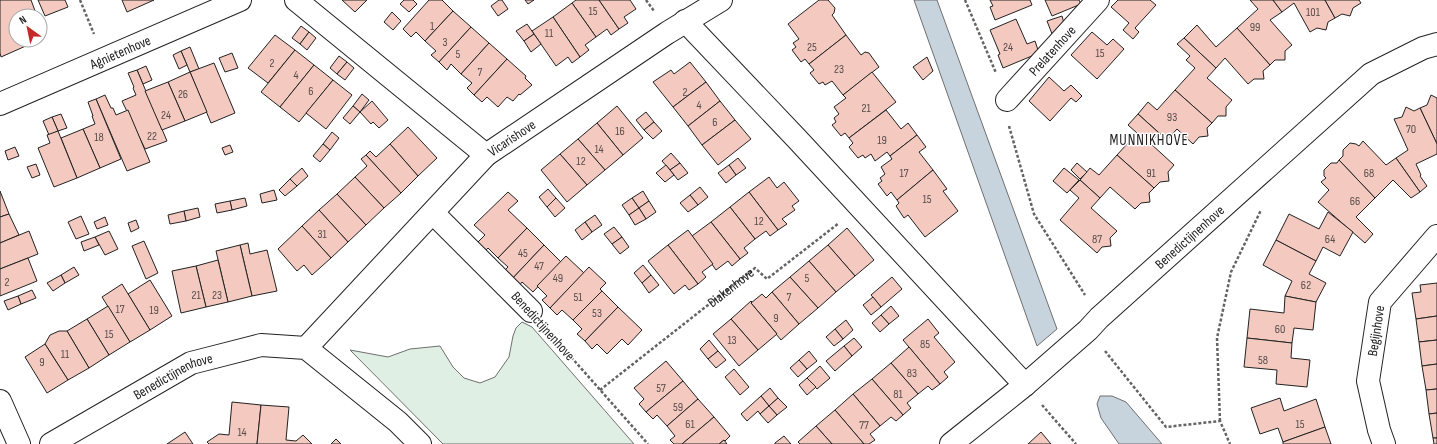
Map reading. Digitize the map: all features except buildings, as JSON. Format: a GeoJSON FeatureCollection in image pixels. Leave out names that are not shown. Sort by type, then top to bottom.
{"type":"FeatureCollection","features":[{"type":"Feature","properties":{"kind":"street","name":"Agnietenhove"},"geometry":{"type":"LineString","coordinates":[[0,104],[240,0]]}},
{"type":"Feature","properties":{"kind":"street","name":"Vicarishove"},"geometry":{"type":"LineString","coordinates":[[296,0],[486,155],[685,21],[721,0]]}},
{"type":"Feature","properties":{"kind":"street","name":"Prelatenhove"},"geometry":{"type":"LineString","coordinates":[[1007,100],[1098,0]]}},
{"type":"Feature","properties":{"kind":"street"},"geometry":{"type":"LineString","coordinates":[[685,21],[798,140],[1025,385]]}},
{"type":"Feature","properties":{"kind":"street","name":"Benedictijnenhove"},"geometry":{"type":"LineString","coordinates":[[951,444],[1025,385],[1371,74],[1424,48],[1437,44]]}},
{"type":"Feature","properties":{"kind":"street"},"geometry":{"type":"LineString","coordinates":[[420,444],[398,422],[306,348],[486,155]]}},
{"type":"Feature","properties":{"kind":"street","name":"Benedictijnenhove"},"geometry":{"type":"LineString","coordinates":[[433,213],[531,311]]}},
{"type":"Feature","properties":{"kind":"street","name":"Begijnhove"},"geometry":{"type":"LineString","coordinates":[[1384,444],[1379,430],[1368,381],[1380,302],[1437,236]]}},
{"type":"Feature","properties":{"kind":"street","name":"Benedictijnenhove"},"geometry":{"type":"LineString","coordinates":[[51,444],[191,363],[261,345],[306,348]]}},
{"type":"Feature","properties":{"kind":"street"},"geometry":{"type":"LineString","coordinates":[[0,401],[19,444]]}},
{"type":"Feature","properties":{"kind":"path"},"geometry":{"type":"LineString","coordinates":[[80,0],[105,58]]}},
{"type":"Feature","properties":{"kind":"path"},"geometry":{"type":"LineString","coordinates":[[965,0],[1007,100],[1007,118],[1034,214],[1094,324],[1166,427],[1220,421]]}},
{"type":"Feature","properties":{"kind":"path","name":"Diakenhove"},"geometry":{"type":"LineString","coordinates":[[600,390],[755,268],[767,279],[860,207]]}},
{"type":"Feature","properties":{"kind":"path"},"geometry":{"type":"LineString","coordinates":[[1230,444],[1220,421],[1217,338],[1231,272],[1262,207]]}},
{"type":"Feature","properties":{"kind":"path","name":"Benedictijnenhove"},"geometry":{"type":"LineString","coordinates":[[531,311],[648,444]]}},
{"type":"Feature","properties":{"kind":"path"},"geometry":{"type":"LineString","coordinates":[[1025,385],[1076,444]]}},
{"type":"Feature","properties":{"kind":"green space"},"geometry":{"type":"Polygon","coordinates":[[[522,322],[532,327],[634,444],[443,444],[350,350],[388,357],[410,349],[440,346],[453,367],[464,378],[480,383],[495,377],[509,357],[513,336],[516,328],[522,322]]]}},
{"type":"Feature","properties":{"kind":"shaded area"},"geometry":{"type":"Polygon","coordinates":[[[914,0],[937,0],[1057,329],[1037,346],[914,0]]]}},
{"type":"Feature","properties":{"kind":"shaded area"},"geometry":{"type":"Polygon","coordinates":[[[1100,396],[1112,396],[1126,402],[1162,444],[1119,444],[1101,418],[1097,404],[1100,396]]]}},
{"type":"Feature","properties":{"kind":"district","name":"MUNNIKHOVE"},"geometry":{"type":"Point","coordinates":[1149,140]}}]}
